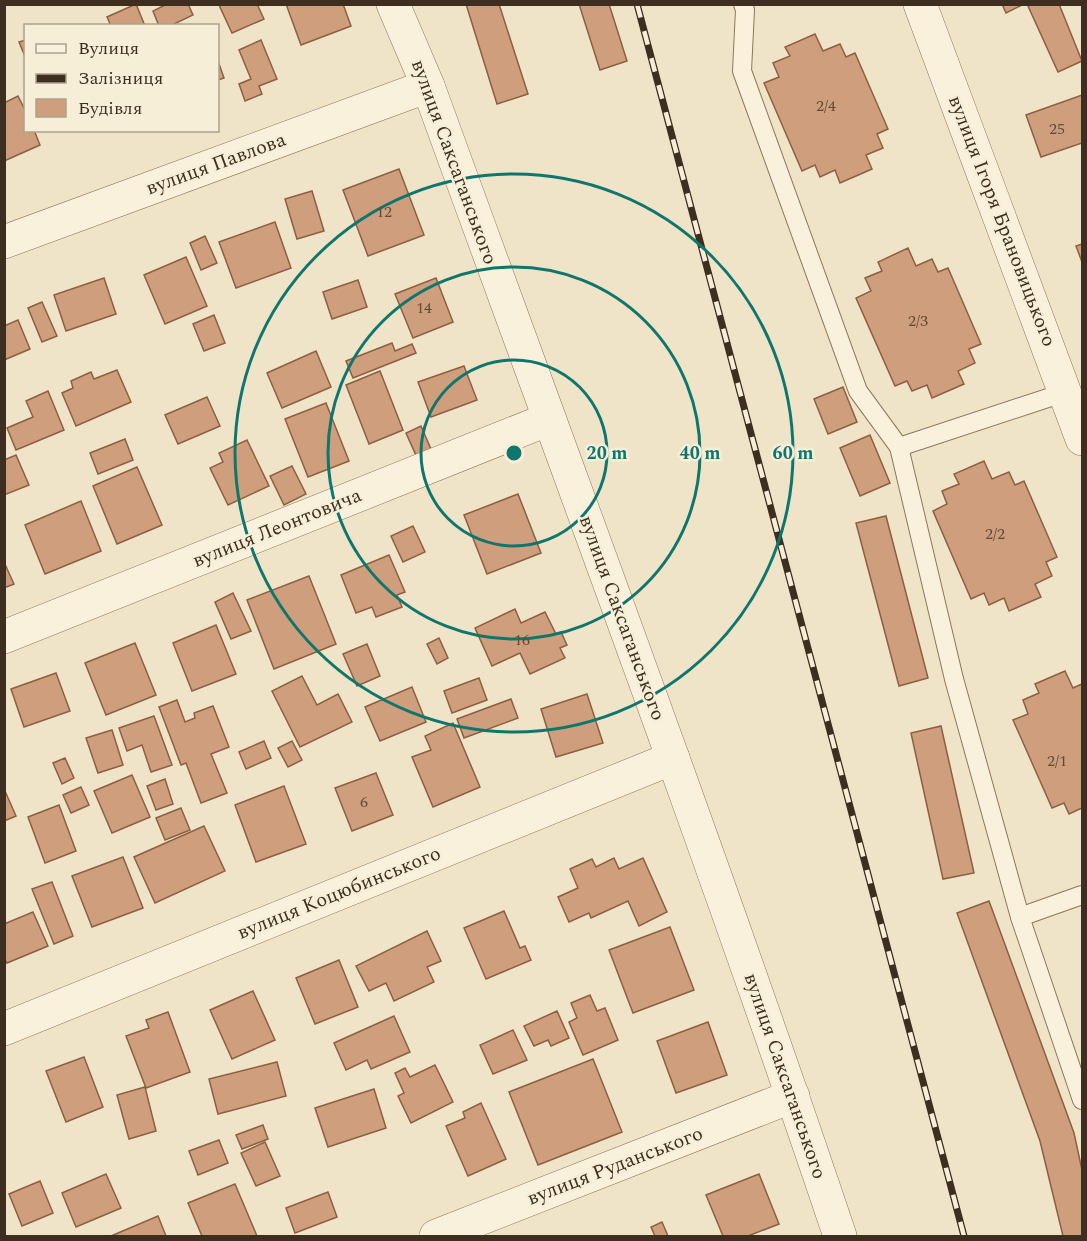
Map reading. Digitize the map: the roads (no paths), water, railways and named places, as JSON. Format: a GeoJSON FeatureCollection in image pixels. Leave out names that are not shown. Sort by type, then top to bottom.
{"type":"FeatureCollection","features":[{"type":"Feature","properties":{"kind":"street","name":"вулиця Саксаганського"},"geometry":{"type":"LineString","coordinates":[[393,4],[428,86],[673,758],[793,1096],[840,1236]]}},
{"type":"Feature","properties":{"kind":"street","name":"вулиця Ігоря Брановицького"},"geometry":{"type":"LineString","coordinates":[[920,4],[1083,439]]}},
{"type":"Feature","properties":{"kind":"street","name":"вулиця Павлова"},"geometry":{"type":"LineString","coordinates":[[4,242],[428,86]]}},
{"type":"Feature","properties":{"kind":"street","name":"вулиця Леонтовича"},"geometry":{"type":"LineString","coordinates":[[4,638],[549,420]]}},
{"type":"Feature","properties":{"kind":"street","name":"вулиця Коцюбинського"},"geometry":{"type":"LineString","coordinates":[[4,1029],[673,758]]}},
{"type":"Feature","properties":{"kind":"street","name":"вулиця Руданського"},"geometry":{"type":"LineString","coordinates":[[436,1236],[793,1096]]}},
{"type":"Feature","properties":{"kind":"lane"},"geometry":{"type":"LineString","coordinates":[[750,6],[742,71],[858,391],[899,447],[954,679],[1020,917],[1083,1100]]}},
{"type":"Feature","properties":{"kind":"lane"},"geometry":{"type":"LineString","coordinates":[[899,447],[1066,392]]}},
{"type":"Feature","properties":{"kind":"lane"},"geometry":{"type":"LineString","coordinates":[[1020,917],[1083,895]]}},
{"type":"Feature","properties":{"kind":"railway"},"geometry":{"type":"LineString","coordinates":[[637,4],[964,1236]]}}]}
